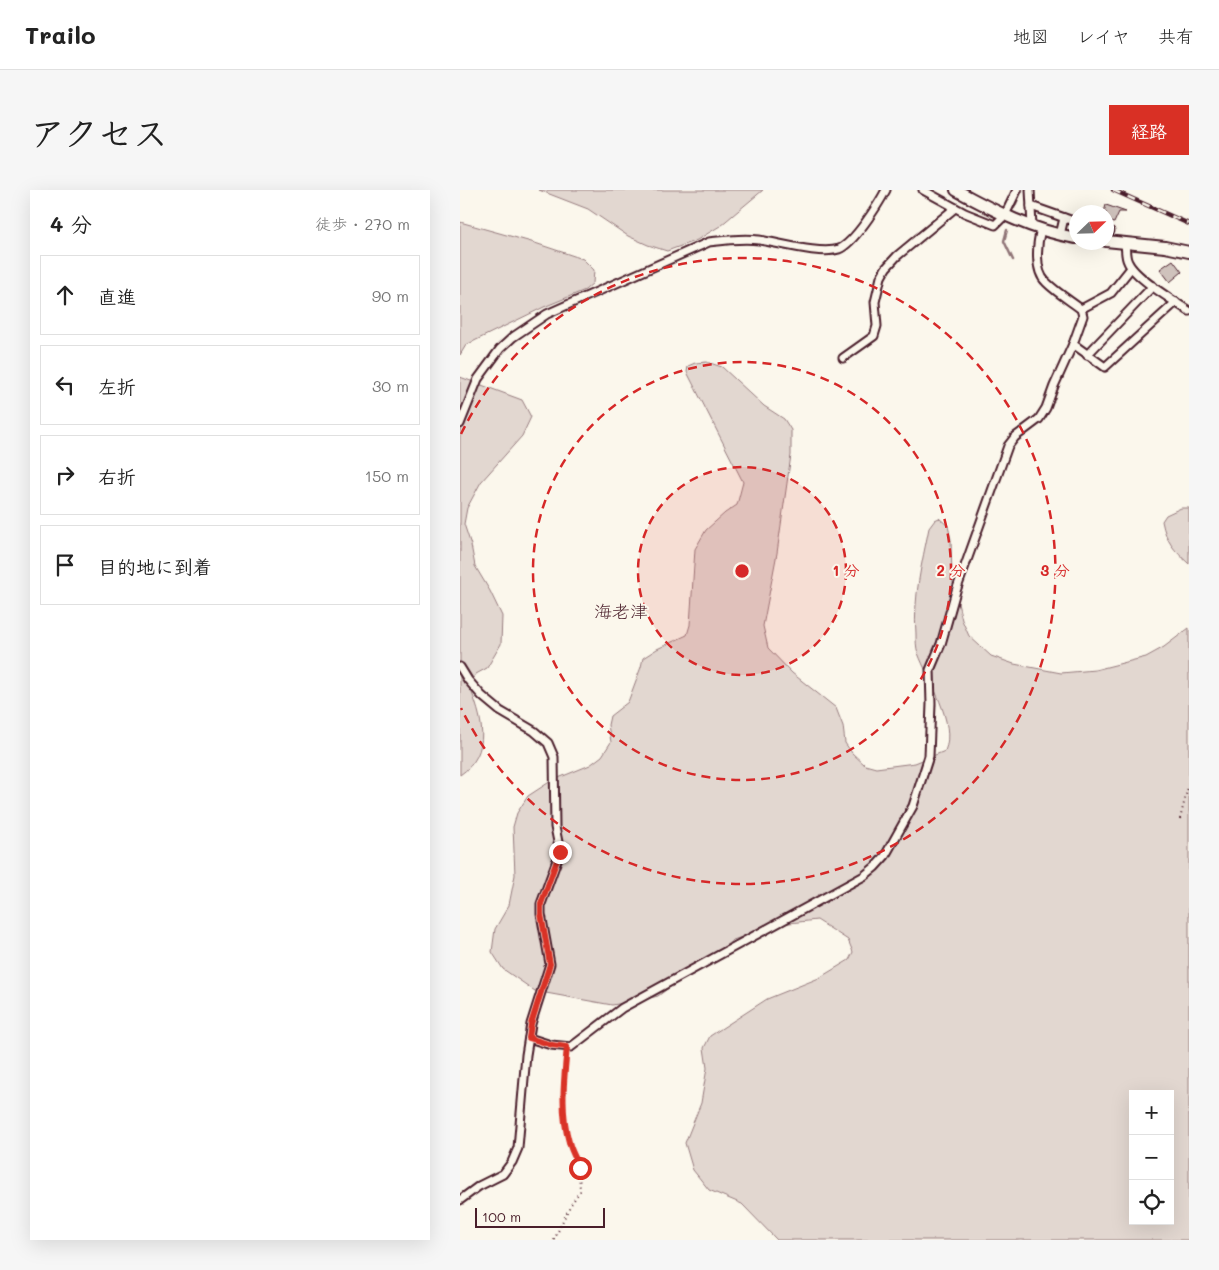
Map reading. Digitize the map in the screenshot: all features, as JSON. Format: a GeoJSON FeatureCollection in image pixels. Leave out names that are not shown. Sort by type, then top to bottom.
{"type":"FeatureCollection","features":[{"type":"Feature","properties":{"kind":"street"},"geometry":{"type":"LineString","coordinates":[[460,424],[478,379],[500,349],[513,337],[547,314],[709,242],[730,239],[757,240],[823,251],[838,249],[848,244],[878,204],[886,190]]}},
{"type":"Feature","properties":{"kind":"street"},"geometry":{"type":"LineString","coordinates":[[923,190],[955,208],[995,224],[1005,215],[1017,190]]}},
{"type":"Feature","properties":{"kind":"street"},"geometry":{"type":"LineString","coordinates":[[956,190],[1005,215],[1069,237]]}},
{"type":"Feature","properties":{"kind":"street"},"geometry":{"type":"LineString","coordinates":[[529,1038],[552,1045],[571,1047],[622,1008],[864,876],[885,856],[913,806],[926,771],[929,756],[930,670],[941,644],[956,591],[994,480],[1008,446],[1015,437],[1039,419],[1046,408],[1083,316],[1081,309],[1044,281],[1040,274],[1036,227],[1030,206],[1030,190]]}},
{"type":"Feature","properties":{"kind":"street"},"geometry":{"type":"LineString","coordinates":[[1030,206],[1069,220]]}},
{"type":"Feature","properties":{"kind":"street"},"geometry":{"type":"LineString","coordinates":[[843,358],[874,336],[877,326],[875,302],[881,277],[886,268],[955,208]]}},
{"type":"Feature","properties":{"kind":"street"},"geometry":{"type":"LineString","coordinates":[[1060,235],[1064,218]]}},
{"type":"Feature","properties":{"kind":"street"},"geometry":{"type":"LineString","coordinates":[[1114,242],[1165,247],[1189,252]]}},
{"type":"Feature","properties":{"kind":"street"},"geometry":{"type":"LineString","coordinates":[[1125,243],[1127,260],[1131,268],[1153,286],[1189,310]]}},
{"type":"Feature","properties":{"kind":"street"},"geometry":{"type":"LineString","coordinates":[[1081,309],[1111,293],[1131,268]]}},
{"type":"Feature","properties":{"kind":"street"},"geometry":{"type":"LineString","coordinates":[[1087,355],[1153,286]]}},
{"type":"Feature","properties":{"kind":"street"},"geometry":{"type":"LineString","coordinates":[[1073,344],[1105,367],[1179,304],[1189,300]]}},
{"type":"Feature","properties":{"kind":"street"},"geometry":{"type":"LineString","coordinates":[[460,667],[482,696],[500,710],[534,731],[548,744],[554,757],[555,827],[560,852],[541,904],[550,964],[531,1024],[526,1055],[518,1148],[512,1162],[503,1174],[479,1186],[460,1200]]}},
{"type":"Feature","properties":{"kind":"path"},"geometry":{"type":"LineString","coordinates":[[1180,819],[1189,783]]}},
{"type":"Feature","properties":{"kind":"path"},"geometry":{"type":"LineString","coordinates":[[554,1240],[570,1206],[580,1191],[580,1168],[569,1144],[565,1126],[564,1092],[567,1047]]}},
{"type":"Feature","properties":{"kind":"shaded area"},"geometry":{"type":"Polygon","coordinates":[[[539,190],[763,190],[720,226],[697,240],[667,251],[628,236],[588,209],[539,190]]]}},
{"type":"Feature","properties":{"kind":"shaded area"},"geometry":{"type":"Polygon","coordinates":[[[460,222],[583,259],[594,270],[593,283],[585,290],[544,307],[466,345],[460,355],[460,222]]]}},
{"type":"Feature","properties":{"kind":"shaded area"},"geometry":{"type":"Polygon","coordinates":[[[707,362],[722,367],[764,406],[784,419],[791,430],[791,455],[777,553],[763,626],[768,648],[792,673],[836,708],[843,726],[845,743],[852,753],[865,765],[876,768],[915,763],[945,751],[948,740],[944,715],[917,651],[915,621],[919,581],[929,528],[939,518],[948,526],[951,539],[952,578],[962,620],[969,636],[991,656],[1014,664],[1061,673],[1095,670],[1146,657],[1164,647],[1189,628],[1189,1240],[777,1240],[742,1204],[709,1190],[693,1170],[685,1143],[701,1103],[707,1068],[704,1048],[710,1036],[767,999],[819,978],[849,960],[853,952],[848,940],[817,920],[780,924],[733,940],[658,996],[612,1005],[535,991],[503,969],[492,952],[495,929],[509,905],[515,875],[513,827],[517,813],[528,796],[551,781],[590,765],[602,756],[611,742],[608,725],[610,716],[628,702],[643,658],[687,635],[690,625],[695,549],[706,530],[737,505],[743,482],[687,372],[688,366],[707,362]]]}},
{"type":"Feature","properties":{"kind":"shaded area"},"geometry":{"type":"Polygon","coordinates":[[[460,377],[522,400],[531,417],[522,436],[481,482],[467,508],[464,524],[475,566],[502,616],[501,644],[487,668],[476,674],[469,685],[481,722],[481,745],[477,756],[470,766],[460,775],[460,377]]]}},
{"type":"Feature","properties":{"kind":"shaded area"},"geometry":{"type":"Polygon","coordinates":[[[1181,508],[1189,508],[1189,564],[1171,545],[1162,521],[1166,515],[1181,508]]]}},
{"type":"Feature","properties":{"kind":"building"},"geometry":{"type":"Polygon","coordinates":[[[1114,208],[1126,212],[1119,212],[1114,223],[1114,208]]]}},
{"type":"Feature","properties":{"kind":"building"},"geometry":{"type":"Polygon","coordinates":[[[1173,260],[1182,272],[1170,282],[1160,269],[1173,260]]]}},
{"type":"Feature","properties":{"kind":"waterway"},"geometry":{"type":"LineString","coordinates":[[1014,208],[1022,190]]}},
{"type":"Feature","properties":{"kind":"waterway"},"geometry":{"type":"LineString","coordinates":[[1007,230],[1004,241],[1013,260]]}},
{"type":"Feature","properties":{"kind":"railway"},"geometry":{"type":"LineString","coordinates":[[1113,190],[1189,224]]}},
{"type":"Feature","properties":{"kind":"district","name":"海老津"},"geometry":{"type":"Point","coordinates":[621,612]}},
{"type":"Feature","properties":{"kind":"route"},"geometry":{"type":"LineString","coordinates":[[560,852],[541,904],[550,964],[531,1024],[529,1038],[552,1045],[567,1047],[564,1085],[565,1126],[569,1144],[580,1168]]}}]}
